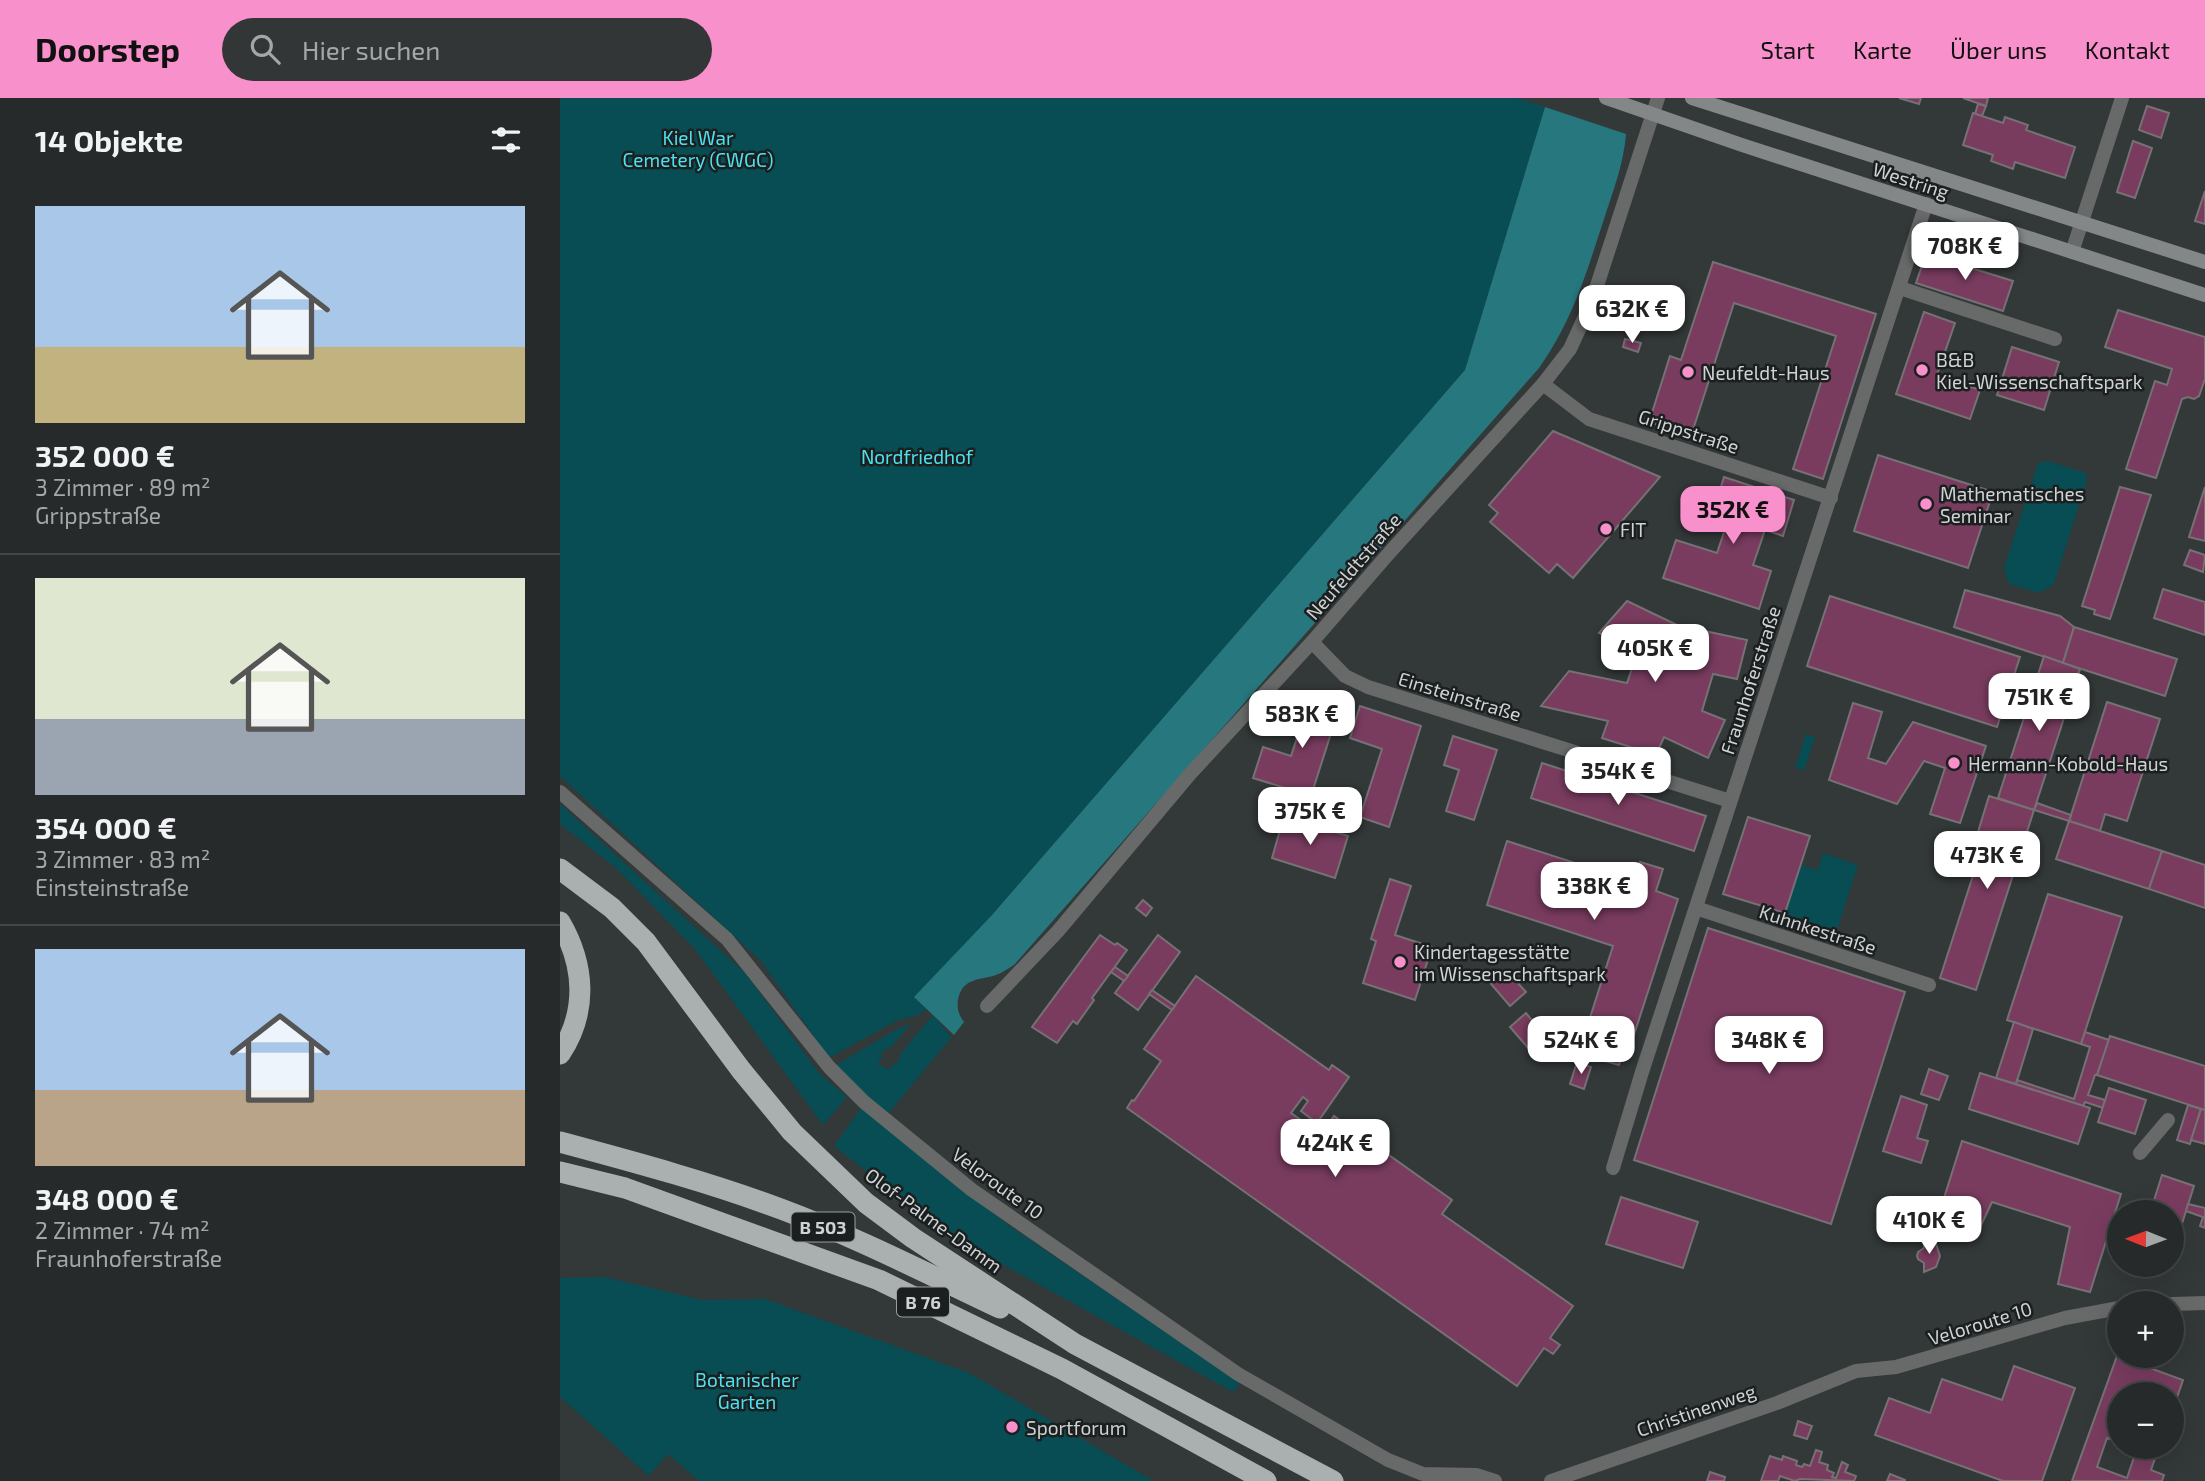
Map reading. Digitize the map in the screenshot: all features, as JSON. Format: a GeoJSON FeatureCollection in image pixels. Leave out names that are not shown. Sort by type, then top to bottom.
{"type":"FeatureCollection","features":[{"type":"Feature","properties":{"kind":"highway","name":"Olof-Palme-Damm"},"geometry":{"type":"LineString","coordinates":[[561,869],[612,908],[646,942],[741,1070],[792,1132],[866,1203],[913,1238],[1075,1344],[1333,1481]]}},
{"type":"Feature","properties":{"kind":"highway"},"geometry":{"type":"LineString","coordinates":[[560,922],[574,949],[580,976],[581,999],[569,1041],[560,1054]]}},
{"type":"Feature","properties":{"kind":"highway","name":"B 503"},"geometry":{"type":"LineString","coordinates":[[560,1142],[632,1161],[782,1209],[886,1254],[1075,1344]]}},
{"type":"Feature","properties":{"kind":"highway","name":"B 76"},"geometry":{"type":"LineString","coordinates":[[560,1172],[625,1188],[878,1280],[1062,1369],[1266,1481]]}},
{"type":"Feature","properties":{"kind":"main road","name":"Westring"},"geometry":{"type":"LineString","coordinates":[[1606,98],[2205,295]]}},
{"type":"Feature","properties":{"kind":"main road","name":"Westring"},"geometry":{"type":"LineString","coordinates":[[1692,98],[2205,262]]}},
{"type":"Feature","properties":{"kind":"street","name":"Neufeldtstraße"},"geometry":{"type":"LineString","coordinates":[[987,1006],[1058,931],[1190,774],[1543,384],[1570,349],[1592,301],[1658,98]]}},
{"type":"Feature","properties":{"kind":"street"},"geometry":{"type":"LineString","coordinates":[[2072,252],[2122,98]]}},
{"type":"Feature","properties":{"kind":"street","name":"Fraunhoferstraße"},"geometry":{"type":"LineString","coordinates":[[1613,1168],[1632,1102],[1926,204]]}},
{"type":"Feature","properties":{"kind":"street"},"geometry":{"type":"LineString","coordinates":[[1900,288],[2055,339]]}},
{"type":"Feature","properties":{"kind":"street","name":"Grippstraße"},"geometry":{"type":"LineString","coordinates":[[1543,384],[1588,419],[1831,498]]}},
{"type":"Feature","properties":{"kind":"street","name":"Einsteinstraße"},"geometry":{"type":"LineString","coordinates":[[1312,642],[1345,676],[1368,687],[1730,801]]}},
{"type":"Feature","properties":{"kind":"street","name":"Veloroute 10"},"geometry":{"type":"LineString","coordinates":[[560,792],[727,939],[828,1067],[864,1102],[972,1189],[1238,1374],[1376,1453],[1416,1473],[1437,1476],[1476,1475],[1495,1481]]}},
{"type":"Feature","properties":{"kind":"street","name":"Kuhnkestraße"},"geometry":{"type":"LineString","coordinates":[[1696,908],[1929,985]]}},
{"type":"Feature","properties":{"kind":"street"},"geometry":{"type":"LineString","coordinates":[[2140,1153],[2168,1120]]}},
{"type":"Feature","properties":{"kind":"street"},"geometry":{"type":"LineString","coordinates":[[2184,1304],[2205,1303]]}},
{"type":"Feature","properties":{"kind":"street","name":"Veloroute 10"},"geometry":{"type":"LineString","coordinates":[[1853,1372],[1866,1368],[1896,1367],[2066,1318],[2107,1310]]}},
{"type":"Feature","properties":{"kind":"street","name":"Christinenweg"},"geometry":{"type":"LineString","coordinates":[[1551,1481],[1777,1404],[1853,1372]]}},
{"type":"Feature","properties":{"kind":"green space","name":"Nordfriedhof"},"geometry":{"type":"Polygon","coordinates":[[[560,98],[1517,98],[1545,107],[1465,370],[992,915],[915,997],[927,1009],[918,1015],[896,1021],[829,1058],[761,961],[560,776],[560,98]]]}},
{"type":"Feature","properties":{"kind":"green space"},"geometry":{"type":"Polygon","coordinates":[[[2048,461],[2086,473],[2087,480],[2054,584],[2039,593],[2009,584],[2004,568],[2038,463],[2048,461]]]}},
{"type":"Feature","properties":{"kind":"green space"},"geometry":{"type":"Polygon","coordinates":[[[1806,734],[1815,737],[1804,771],[1795,767],[1806,734]]]}},
{"type":"Feature","properties":{"kind":"green space"},"geometry":{"type":"Polygon","coordinates":[[[560,804],[746,974],[819,1073],[847,1097],[823,1125],[695,949],[617,869],[560,824],[560,804]]]}},
{"type":"Feature","properties":{"kind":"green space"},"geometry":{"type":"Polygon","coordinates":[[[1823,853],[1858,865],[1836,933],[1784,917],[1801,865],[1818,870],[1823,853]]]}},
{"type":"Feature","properties":{"kind":"green space"},"geometry":{"type":"Polygon","coordinates":[[[933,1015],[951,1037],[888,1114],[885,1114],[836,1065],[897,1029],[911,1024],[892,1046],[882,1052],[878,1063],[888,1070],[893,1064],[897,1064],[901,1053],[933,1015]]]}},
{"type":"Feature","properties":{"kind":"green space"},"geometry":{"type":"Polygon","coordinates":[[[861,1108],[1007,1224],[1240,1383],[1233,1392],[964,1243],[895,1194],[834,1146],[861,1108]]]}},
{"type":"Feature","properties":{"kind":"green space","name":"Botanischer Garten"},"geometry":{"type":"Polygon","coordinates":[[[605,1277],[702,1300],[765,1299],[969,1373],[1154,1481],[699,1481],[668,1454],[649,1476],[560,1397],[560,1278],[605,1277]]]}},
{"type":"Feature","properties":{"kind":"shaded area"},"geometry":{"type":"Polygon","coordinates":[[[1545,107],[1626,134],[1618,177],[1584,278],[1570,314],[1551,350],[1539,368],[1014,965],[996,975],[971,982],[963,988],[958,1006],[964,1022],[954,1035],[914,997],[992,915],[1465,370],[1545,107]]]}},
{"type":"Feature","properties":{"kind":"building"},"geometry":{"type":"Polygon","coordinates":[[[1899,98],[1921,98],[1919,104],[1899,98]]]}},
{"type":"Feature","properties":{"kind":"building"},"geometry":{"type":"Polygon","coordinates":[[[1963,98],[1988,98],[1986,106],[1963,98]]]}},
{"type":"Feature","properties":{"kind":"building"},"geometry":{"type":"Polygon","coordinates":[[[1978,104],[1986,106],[1982,116],[1975,114],[1978,104]]]}},
{"type":"Feature","properties":{"kind":"building"},"geometry":{"type":"Polygon","coordinates":[[[2147,106],[2169,113],[2161,138],[2139,130],[2147,106]]]}},
{"type":"Feature","properties":{"kind":"building"},"geometry":{"type":"Polygon","coordinates":[[[1973,113],[2003,123],[2005,117],[2028,125],[2026,130],[2075,147],[2065,178],[2015,162],[2013,169],[1991,161],[1993,155],[1963,145],[1973,113]]]}},
{"type":"Feature","properties":{"kind":"building"},"geometry":{"type":"Polygon","coordinates":[[[2133,141],[2152,148],[2135,198],[2117,192],[2133,141]]]}},
{"type":"Feature","properties":{"kind":"building"},"geometry":{"type":"Polygon","coordinates":[[[2205,191],[2205,224],[2195,221],[2205,191]]]}},
{"type":"Feature","properties":{"kind":"building"},"geometry":{"type":"Polygon","coordinates":[[[1926,254],[2013,281],[2003,311],[1916,283],[1926,254]]]}},
{"type":"Feature","properties":{"kind":"building","name":"Neufeldt-Haus"},"geometry":{"type":"Polygon","coordinates":[[[1713,262],[1876,314],[1823,479],[1793,469],[1836,336],[1734,303],[1691,436],[1649,422],[1670,356],[1681,360],[1713,262]]]}},
{"type":"Feature","properties":{"kind":"building"},"geometry":{"type":"Polygon","coordinates":[[[2118,310],[2205,337],[2205,379],[2199,396],[2182,399],[2156,478],[2126,469],[2155,381],[2167,385],[2172,369],[2105,347],[2118,310]]]}},
{"type":"Feature","properties":{"kind":"building","name":"B&B Kiel-Wissenschaftspark"},"geometry":{"type":"Polygon","coordinates":[[[1924,312],[1955,323],[1937,375],[1980,390],[1970,419],[1896,394],[1924,312]]]}},
{"type":"Feature","properties":{"kind":"building"},"geometry":{"type":"Polygon","coordinates":[[[1625,339],[1641,343],[1638,352],[1623,347],[1625,339]]]}},
{"type":"Feature","properties":{"kind":"building"},"geometry":{"type":"Polygon","coordinates":[[[2012,347],[2059,362],[2044,410],[1997,395],[2012,347]]]}},
{"type":"Feature","properties":{"kind":"building"},"geometry":{"type":"Polygon","coordinates":[[[1553,431],[1660,477],[1573,578],[1557,564],[1549,573],[1490,522],[1498,513],[1489,505],[1553,431]]]}},
{"type":"Feature","properties":{"kind":"building","name":"Mathematisches Seminar"},"geometry":{"type":"Polygon","coordinates":[[[1878,455],[1993,492],[1968,568],[1854,531],[1878,455]]]}},
{"type":"Feature","properties":{"kind":"building"},"geometry":{"type":"Polygon","coordinates":[[[1724,477],[1794,500],[1783,536],[1765,530],[1753,565],[1771,571],[1759,609],[1663,578],[1676,540],[1717,553],[1728,520],[1712,515],[1724,477]]]}},
{"type":"Feature","properties":{"kind":"building"},"geometry":{"type":"Polygon","coordinates":[[[2120,487],[2151,495],[2110,619],[2094,614],[2095,610],[2082,606],[2120,487]]]}},
{"type":"Feature","properties":{"kind":"building"},"geometry":{"type":"Polygon","coordinates":[[[2205,487],[2205,541],[2189,537],[2205,487]]]}},
{"type":"Feature","properties":{"kind":"building"},"geometry":{"type":"Polygon","coordinates":[[[2190,550],[2205,555],[2203,572],[2184,565],[2190,550]]]}},
{"type":"Feature","properties":{"kind":"building"},"geometry":{"type":"Polygon","coordinates":[[[2163,589],[2205,602],[2205,635],[2154,618],[2163,589]]]}},
{"type":"Feature","properties":{"kind":"building"},"geometry":{"type":"Polygon","coordinates":[[[1965,590],[2060,616],[2074,627],[2063,663],[1954,627],[1965,590]]]}},
{"type":"Feature","properties":{"kind":"building"},"geometry":{"type":"Polygon","coordinates":[[[1830,596],[2020,657],[1997,727],[1807,666],[1830,596]]]}},
{"type":"Feature","properties":{"kind":"building"},"geometry":{"type":"Polygon","coordinates":[[[1627,601],[1677,625],[1747,640],[1737,679],[1713,674],[1702,711],[1725,720],[1708,758],[1664,737],[1656,755],[1602,738],[1608,721],[1541,706],[1569,671],[1627,683],[1638,651],[1599,633],[1627,601]]]}},
{"type":"Feature","properties":{"kind":"building"},"geometry":{"type":"Polygon","coordinates":[[[2074,627],[2177,659],[2165,696],[2063,663],[2074,627]]]}},
{"type":"Feature","properties":{"kind":"building"},"geometry":{"type":"Polygon","coordinates":[[[2044,656],[2080,669],[2034,810],[1998,798],[2044,656]]]}},
{"type":"Feature","properties":{"kind":"building"},"geometry":{"type":"Polygon","coordinates":[[[1312,692],[1341,702],[1311,796],[1253,778],[1263,747],[1291,756],[1312,692]]]}},
{"type":"Feature","properties":{"kind":"building"},"geometry":{"type":"Polygon","coordinates":[[[2107,702],[2160,719],[2127,821],[2105,814],[2100,831],[2069,821],[2107,702]]]}},
{"type":"Feature","properties":{"kind":"building","name":"Hermann-Kobold-Haus"},"geometry":{"type":"Polygon","coordinates":[[[1853,703],[1882,712],[1868,758],[1886,764],[1913,722],[1986,746],[1960,823],[1930,814],[1945,768],[1924,761],[1897,804],[1829,780],[1853,703]]]}},
{"type":"Feature","properties":{"kind":"building"},"geometry":{"type":"Polygon","coordinates":[[[1360,706],[1421,726],[1389,827],[1360,817],[1382,749],[1350,738],[1360,706]]]}},
{"type":"Feature","properties":{"kind":"building"},"geometry":{"type":"Polygon","coordinates":[[[1453,736],[1497,750],[1474,820],[1446,811],[1459,770],[1444,765],[1453,736]]]}},
{"type":"Feature","properties":{"kind":"building"},"geometry":{"type":"Polygon","coordinates":[[[1542,763],[1706,816],[1694,851],[1531,798],[1542,763]]]}},
{"type":"Feature","properties":{"kind":"building"},"geometry":{"type":"Polygon","coordinates":[[[1989,796],[2034,810],[1976,990],[1940,978],[1986,835],[1978,832],[1989,796]]]}},
{"type":"Feature","properties":{"kind":"building"},"geometry":{"type":"Polygon","coordinates":[[[2037,803],[2071,815],[2069,821],[2034,810],[2037,803]]]}},
{"type":"Feature","properties":{"kind":"building"},"geometry":{"type":"Polygon","coordinates":[[[1284,816],[1348,836],[1335,878],[1272,858],[1284,816]]]}},
{"type":"Feature","properties":{"kind":"building"},"geometry":{"type":"Polygon","coordinates":[[[1748,817],[1810,836],[1785,913],[1723,894],[1748,817]]]}},
{"type":"Feature","properties":{"kind":"building"},"geometry":{"type":"Polygon","coordinates":[[[2069,821],[2162,851],[2149,889],[2056,859],[2069,821]]]}},
{"type":"Feature","properties":{"kind":"building"},"geometry":{"type":"Polygon","coordinates":[[[1507,841],[1634,882],[1640,862],[1663,869],[1656,891],[1678,899],[1632,1041],[1587,1027],[1613,946],[1487,905],[1507,841]]]}},
{"type":"Feature","properties":{"kind":"building"},"geometry":{"type":"Polygon","coordinates":[[[2162,851],[2205,865],[2205,908],[2149,889],[2162,851]]]}},
{"type":"Feature","properties":{"kind":"building"},"geometry":{"type":"Polygon","coordinates":[[[1390,879],[1411,886],[1395,935],[1432,947],[1415,1000],[1363,983],[1376,941],[1371,939],[1390,879]]]}},
{"type":"Feature","properties":{"kind":"building"},"geometry":{"type":"Polygon","coordinates":[[[2048,894],[2122,917],[2081,1044],[2007,1020],[2048,894]]]}},
{"type":"Feature","properties":{"kind":"building"},"geometry":{"type":"Polygon","coordinates":[[[1143,900],[1152,908],[1146,916],[1136,908],[1143,900]]]}},
{"type":"Feature","properties":{"kind":"building"},"geometry":{"type":"Polygon","coordinates":[[[1708,928],[1905,992],[1831,1224],[1634,1160],[1708,928]]]}},
{"type":"Feature","properties":{"kind":"building"},"geometry":{"type":"Polygon","coordinates":[[[1100,935],[1127,950],[1092,998],[1094,1000],[1077,1024],[1073,1021],[1057,1043],[1032,1027],[1100,935]]]}},
{"type":"Feature","properties":{"kind":"building"},"geometry":{"type":"Polygon","coordinates":[[[1158,935],[1180,952],[1138,1010],[1115,993],[1158,935]]]}},
{"type":"Feature","properties":{"kind":"building"},"geometry":{"type":"Polygon","coordinates":[[[1115,967],[1128,976],[1124,981],[1111,972],[1115,967]]]}},
{"type":"Feature","properties":{"kind":"building"},"geometry":{"type":"Polygon","coordinates":[[[1507,971],[1526,992],[1510,1006],[1491,984],[1507,971]]]}},
{"type":"Feature","properties":{"kind":"building"},"geometry":{"type":"Polygon","coordinates":[[[1196,976],[1329,1070],[1332,1065],[1349,1077],[1317,1123],[1301,1111],[1308,1101],[1303,1097],[1291,1113],[1321,1134],[1334,1116],[1452,1200],[1442,1214],[1573,1306],[1550,1338],[1560,1345],[1553,1354],[1544,1348],[1517,1386],[1127,1108],[1161,1061],[1144,1049],[1196,976]]]}},
{"type":"Feature","properties":{"kind":"building"},"geometry":{"type":"Polygon","coordinates":[[[1152,990],[1175,1006],[1172,1010],[1149,994],[1152,990]]]}},
{"type":"Feature","properties":{"kind":"building"},"geometry":{"type":"Polygon","coordinates":[[[1526,1013],[1544,1035],[1529,1049],[1510,1027],[1526,1013]]]}},
{"type":"Feature","properties":{"kind":"building"},"geometry":{"type":"Polygon","coordinates":[[[2014,1022],[2033,1029],[2016,1084],[1996,1078],[2014,1022]]]}},
{"type":"Feature","properties":{"kind":"building"},"geometry":{"type":"Polygon","coordinates":[[[2085,1032],[2109,1040],[2088,1095],[2105,1100],[2103,1108],[2085,1102],[2083,1106],[2016,1084],[2017,1080],[2074,1099],[2090,1047],[2081,1044],[2085,1032]]]}},
{"type":"Feature","properties":{"kind":"building"},"geometry":{"type":"Polygon","coordinates":[[[2110,1036],[2205,1066],[2205,1110],[2097,1075],[2110,1036]]]}},
{"type":"Feature","properties":{"kind":"building"},"geometry":{"type":"Polygon","coordinates":[[[1609,1050],[1622,1055],[1619,1065],[1605,1061],[1609,1050]]]}},
{"type":"Feature","properties":{"kind":"building"},"geometry":{"type":"Polygon","coordinates":[[[1577,1062],[1591,1067],[1584,1089],[1570,1084],[1577,1062]]]}},
{"type":"Feature","properties":{"kind":"building"},"geometry":{"type":"Polygon","coordinates":[[[1929,1069],[1948,1076],[1939,1100],[1921,1094],[1929,1069]]]}},
{"type":"Feature","properties":{"kind":"building"},"geometry":{"type":"Polygon","coordinates":[[[1980,1073],[2090,1108],[2078,1144],[1969,1109],[1980,1073]]]}},
{"type":"Feature","properties":{"kind":"building"},"geometry":{"type":"Polygon","coordinates":[[[2109,1088],[2146,1100],[2135,1134],[2098,1122],[2109,1088]]]}},
{"type":"Feature","properties":{"kind":"building"},"geometry":{"type":"Polygon","coordinates":[[[1901,1096],[1927,1105],[1917,1138],[1928,1141],[1921,1163],[1883,1151],[1901,1096]]]}},
{"type":"Feature","properties":{"kind":"building"},"geometry":{"type":"Polygon","coordinates":[[[2188,1105],[2201,1109],[2190,1144],[2177,1140],[2188,1105]]]}},
{"type":"Feature","properties":{"kind":"building"},"geometry":{"type":"Polygon","coordinates":[[[2201,1109],[2205,1110],[2205,1144],[2191,1140],[2201,1109]]]}},
{"type":"Feature","properties":{"kind":"building"},"geometry":{"type":"Polygon","coordinates":[[[1962,1141],[2121,1194],[2119,1200],[2107,1200],[2107,1238],[2090,1292],[2058,1284],[2070,1227],[1992,1202],[1977,1234],[1938,1217],[1962,1141]]]}},
{"type":"Feature","properties":{"kind":"building"},"geometry":{"type":"Polygon","coordinates":[[[2162,1175],[2194,1186],[2184,1217],[2184,1200],[2154,1200],[2162,1175]]]}},
{"type":"Feature","properties":{"kind":"building"},"geometry":{"type":"Polygon","coordinates":[[[1621,1197],[1698,1222],[1683,1268],[1606,1244],[1621,1197]]]}},
{"type":"Feature","properties":{"kind":"building"},"geometry":{"type":"Polygon","coordinates":[[[2188,1204],[2205,1208],[2205,1228],[2200,1226],[2203,1217],[2186,1211],[2188,1204]]]}},
{"type":"Feature","properties":{"kind":"building"},"geometry":{"type":"Polygon","coordinates":[[[1924,1239],[1936,1244],[1940,1256],[1936,1267],[1924,1272],[1924,1263],[1917,1256],[1924,1248],[1924,1239]]]}},
{"type":"Feature","properties":{"kind":"building"},"geometry":{"type":"Polygon","coordinates":[[[2014,1366],[2075,1388],[2042,1481],[2003,1481],[1875,1435],[1889,1398],[1930,1413],[1942,1379],[2002,1400],[2014,1366]]]}},
{"type":"Feature","properties":{"kind":"building"},"geometry":{"type":"Polygon","coordinates":[[[2113,1368],[2150,1368],[2183,1380],[2182,1382],[2108,1382],[2113,1368]]]}},
{"type":"Feature","properties":{"kind":"building"},"geometry":{"type":"Polygon","coordinates":[[[2107,1384],[2107,1438],[2097,1467],[2127,1478],[2133,1459],[2155,1459],[2151,1470],[2164,1475],[2162,1481],[2072,1481],[2107,1384]]]}},
{"type":"Feature","properties":{"kind":"building"},"geometry":{"type":"Polygon","coordinates":[[[1798,1421],[1812,1426],[1807,1439],[1794,1435],[1798,1421]]]}},
{"type":"Feature","properties":{"kind":"building"},"geometry":{"type":"Polygon","coordinates":[[[1816,1450],[1822,1452],[1819,1462],[1828,1465],[1827,1470],[1834,1473],[1832,1477],[1836,1478],[1842,1462],[1848,1465],[1845,1472],[1856,1476],[1854,1481],[1795,1481],[1780,1476],[1778,1481],[1761,1481],[1770,1456],[1782,1460],[1783,1456],[1797,1461],[1796,1465],[1810,1466],[1816,1450]]]}},
{"type":"Feature","properties":{"kind":"building"},"geometry":{"type":"Polygon","coordinates":[[[1710,1472],[1725,1477],[1724,1481],[1707,1481],[1710,1472]]]}},
{"type":"Feature","properties":{"kind":"building"},"geometry":{"type":"Polygon","coordinates":[[[1890,1474],[1905,1480],[1905,1481],[1887,1481],[1890,1474]]]}},
{"type":"Feature","properties":{"kind":"place","name":"B&B Kiel-Wissenschaftspark"},"geometry":{"type":"Point","coordinates":[1922,370]}},
{"type":"Feature","properties":{"kind":"place","name":"Neufeldt-Haus"},"geometry":{"type":"Point","coordinates":[1688,372]}},
{"type":"Feature","properties":{"kind":"place","name":"Mathematisches Seminar"},"geometry":{"type":"Point","coordinates":[1926,504]}},
{"type":"Feature","properties":{"kind":"place","name":"FIT"},"geometry":{"type":"Point","coordinates":[1606,529]}},
{"type":"Feature","properties":{"kind":"place","name":"Hermann-Kobold-Haus"},"geometry":{"type":"Point","coordinates":[1954,763]}},
{"type":"Feature","properties":{"kind":"place","name":"Kindertagesstätte im Wissenschaftspark"},"geometry":{"type":"Point","coordinates":[1400,962]}},
{"type":"Feature","properties":{"kind":"place","name":"Sportforum"},"geometry":{"type":"Point","coordinates":[1012,1427]}},
{"type":"Feature","properties":{"kind":"park label","name":"Kiel War Cemetery (CWGC)"},"geometry":{"type":"Point","coordinates":[698,148]}}]}
